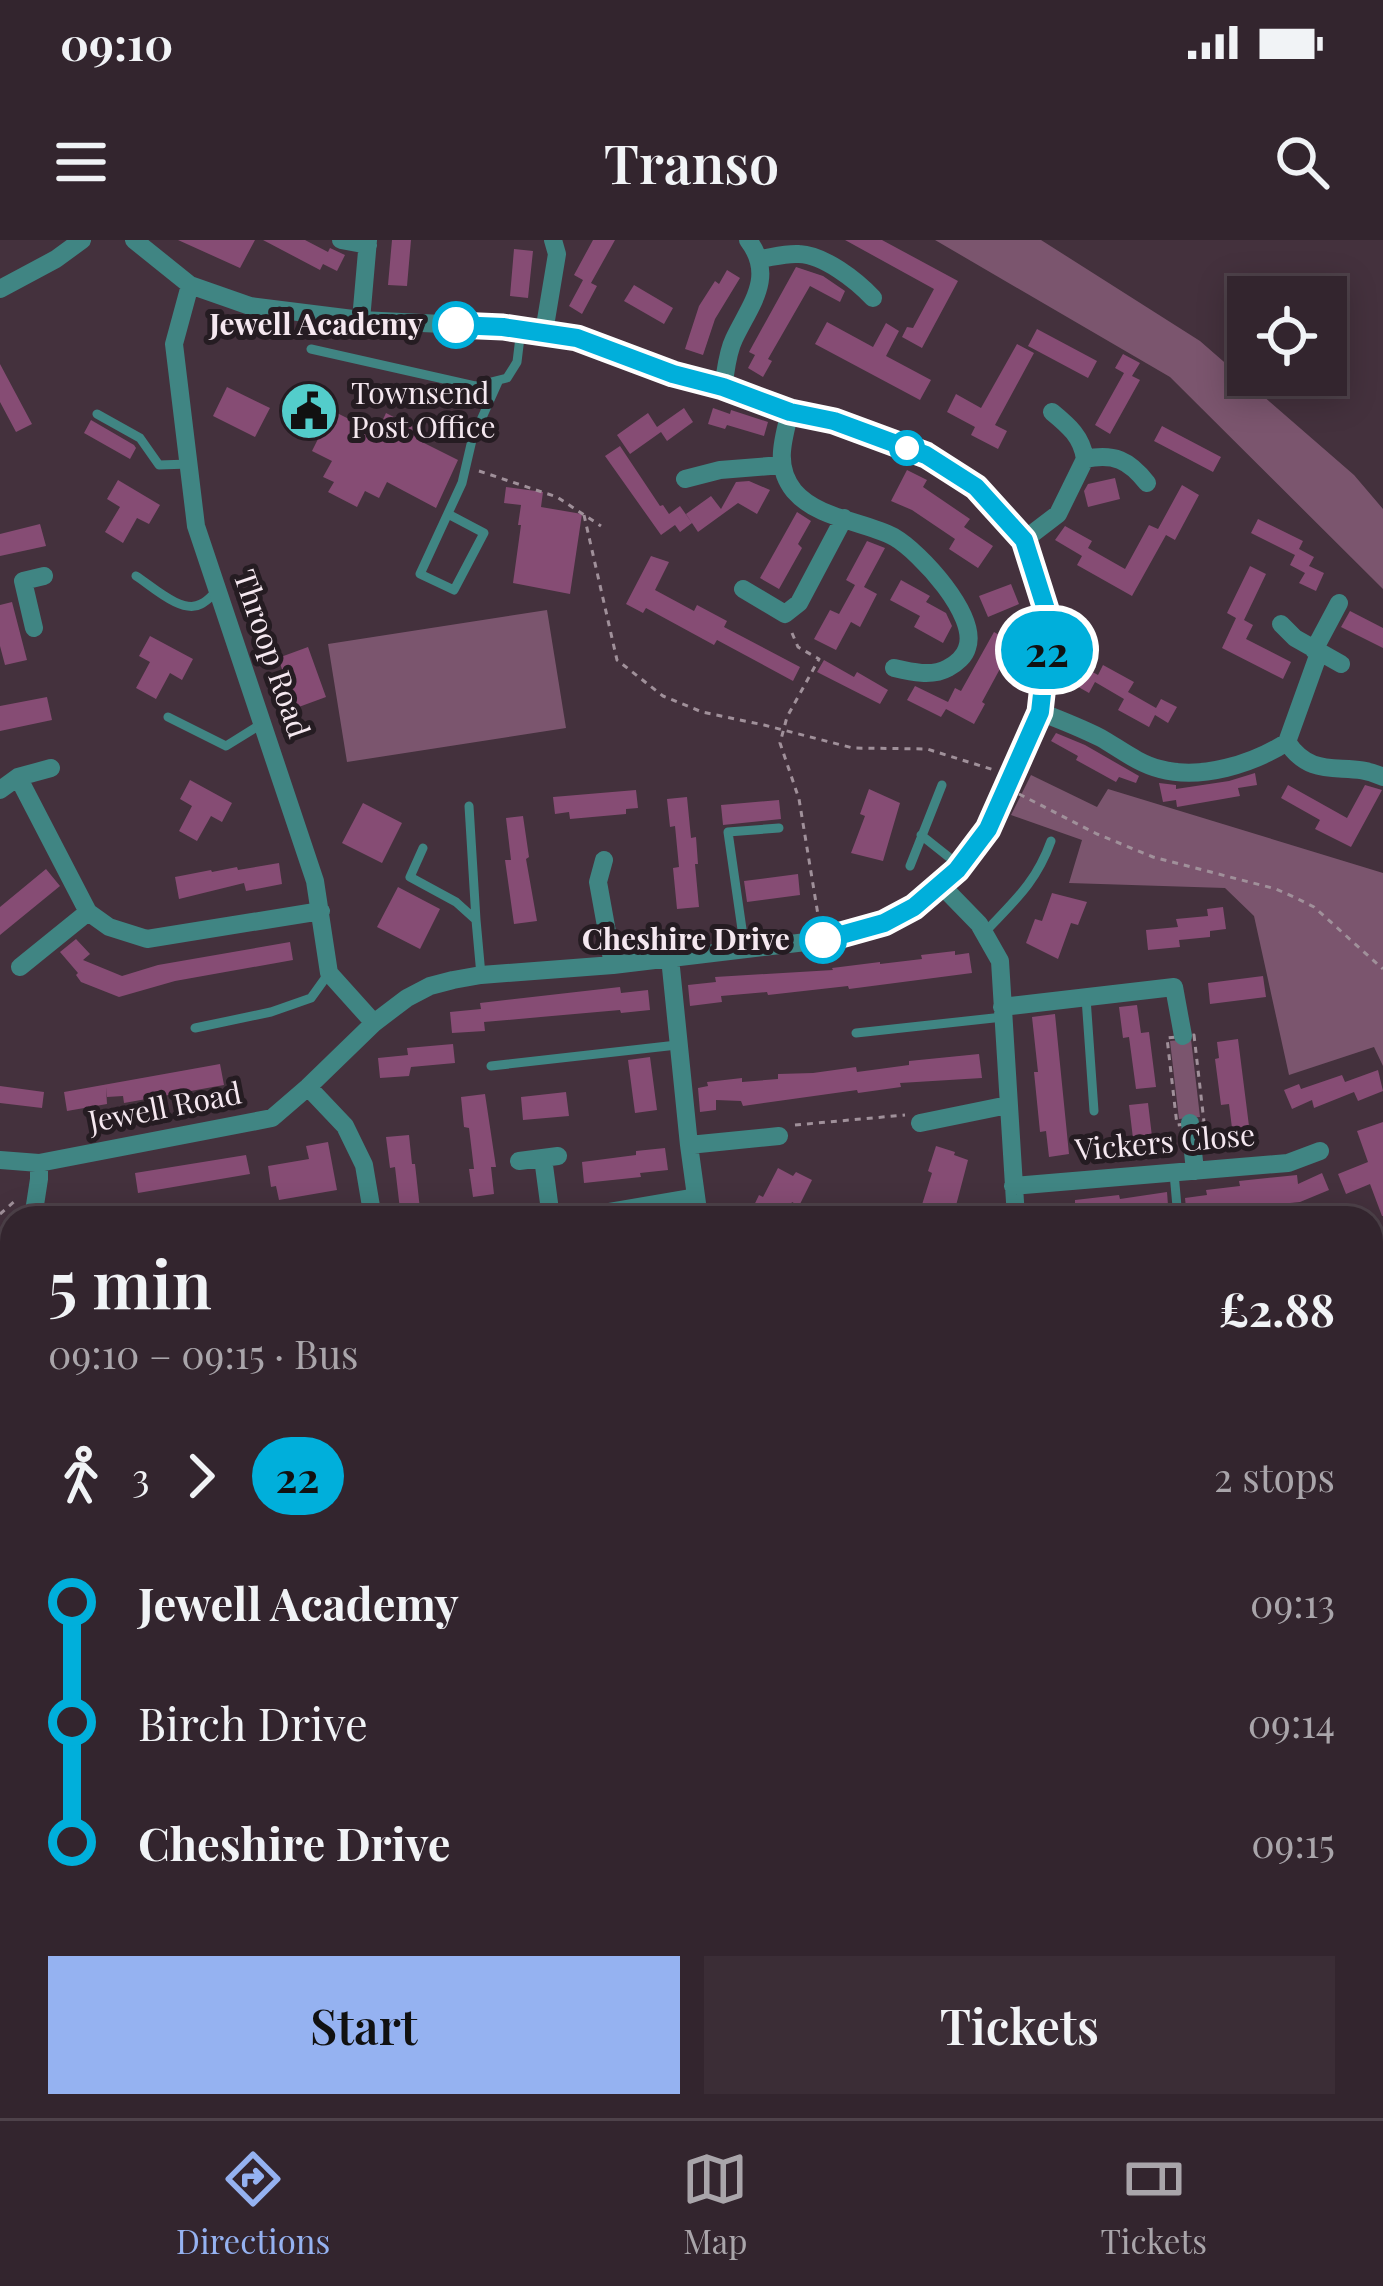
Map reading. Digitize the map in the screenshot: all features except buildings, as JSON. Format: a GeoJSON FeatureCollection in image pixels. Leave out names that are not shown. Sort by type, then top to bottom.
{"type":"FeatureCollection","features":[{"type":"Feature","properties":{"kind":"street"},"geometry":{"type":"LineString","coordinates":[[0,289],[82,240]]}},
{"type":"Feature","properties":{"kind":"street","name":"Jewell Road"},"geometry":{"type":"LineString","coordinates":[[0,1160],[39,1162],[272,1118],[374,1023],[430,986],[481,975],[823,940],[884,923],[941,886],[988,829],[1040,712],[1050,622],[1024,540],[976,487],[926,455],[834,421],[790,412],[673,374],[577,338],[521,329],[362,320],[250,305],[190,285],[134,240]]}},
{"type":"Feature","properties":{"kind":"street"},"geometry":{"type":"LineString","coordinates":[[341,240],[368,243],[362,320]]}},
{"type":"Feature","properties":{"kind":"street"},"geometry":{"type":"LineString","coordinates":[[544,332],[557,254],[553,240]]}},
{"type":"Feature","properties":{"kind":"street"},"geometry":{"type":"LineString","coordinates":[[723,387],[731,344],[755,301],[760,260],[748,240]]}},
{"type":"Feature","properties":{"kind":"street"},"geometry":{"type":"LineString","coordinates":[[760,260],[785,254],[811,256],[873,298]]}},
{"type":"Feature","properties":{"kind":"street","name":"Throop Road"},"geometry":{"type":"LineString","coordinates":[[190,285],[174,344],[196,526],[315,881],[328,973]]}},
{"type":"Feature","properties":{"kind":"street"},"geometry":{"type":"LineString","coordinates":[[790,412],[782,466],[800,497],[896,538],[912,550],[947,590],[967,626],[967,649],[948,668],[921,673],[894,668]]}},
{"type":"Feature","properties":{"kind":"street"},"geometry":{"type":"LineString","coordinates":[[1024,540],[1058,514],[1085,459],[1072,429],[1052,412]]}},
{"type":"Feature","properties":{"kind":"street"},"geometry":{"type":"LineString","coordinates":[[1085,459],[1115,457],[1137,470],[1147,483]]}},
{"type":"Feature","properties":{"kind":"street"},"geometry":{"type":"LineString","coordinates":[[685,479],[720,470],[782,466]]}},
{"type":"Feature","properties":{"kind":"street"},"geometry":{"type":"LineString","coordinates":[[743,589],[785,614],[800,603],[844,518]]}},
{"type":"Feature","properties":{"kind":"street"},"geometry":{"type":"LineString","coordinates":[[0,587],[44,576]]}},
{"type":"Feature","properties":{"kind":"street"},"geometry":{"type":"LineString","coordinates":[[23,581],[34,628]]}},
{"type":"Feature","properties":{"kind":"street"},"geometry":{"type":"LineString","coordinates":[[1040,712],[1087,731],[1154,768],[1178,772],[1266,756],[1287,742],[1339,603]]}},
{"type":"Feature","properties":{"kind":"street"},"geometry":{"type":"LineString","coordinates":[[1281,624],[1295,638],[1341,664]]}},
{"type":"Feature","properties":{"kind":"street"},"geometry":{"type":"LineString","coordinates":[[1287,742],[1314,767],[1364,769],[1383,778]]}},
{"type":"Feature","properties":{"kind":"street"},"geometry":{"type":"LineString","coordinates":[[0,790],[18,777],[51,768]]}},
{"type":"Feature","properties":{"kind":"street"},"geometry":{"type":"LineString","coordinates":[[18,777],[88,912],[109,927],[147,939],[321,911]]}},
{"type":"Feature","properties":{"kind":"street"},"geometry":{"type":"LineString","coordinates":[[604,860],[598,882],[613,965]]}},
{"type":"Feature","properties":{"kind":"street"},"geometry":{"type":"LineString","coordinates":[[941,886],[980,924],[1000,961],[1015,1206]]}},
{"type":"Feature","properties":{"kind":"street"},"geometry":{"type":"LineString","coordinates":[[20,967],[88,912]]}},
{"type":"Feature","properties":{"kind":"street"},"geometry":{"type":"LineString","coordinates":[[670,958],[697,1206]]}},
{"type":"Feature","properties":{"kind":"street"},"geometry":{"type":"LineString","coordinates":[[328,973],[374,1023]]}},
{"type":"Feature","properties":{"kind":"street"},"geometry":{"type":"LineString","coordinates":[[1003,1012],[1174,987],[1183,1036]]}},
{"type":"Feature","properties":{"kind":"street"},"geometry":{"type":"LineString","coordinates":[[308,1087],[345,1126],[364,1165],[371,1206]]}},
{"type":"Feature","properties":{"kind":"street"},"geometry":{"type":"LineString","coordinates":[[920,1123],[1008,1105]]}},
{"type":"Feature","properties":{"kind":"street"},"geometry":{"type":"LineString","coordinates":[[1190,1124],[1195,1171]]}},
{"type":"Feature","properties":{"kind":"street"},"geometry":{"type":"LineString","coordinates":[[688,1145],[779,1136]]}},
{"type":"Feature","properties":{"kind":"street","name":"Vickers Close"},"geometry":{"type":"LineString","coordinates":[[1013,1186],[1288,1163],[1320,1151]]}},
{"type":"Feature","properties":{"kind":"street"},"geometry":{"type":"LineString","coordinates":[[519,1161],[550,1157],[551,1206]]}},
{"type":"Feature","properties":{"kind":"street"},"geometry":{"type":"LineString","coordinates":[[35,1206],[39,1162]]}},
{"type":"Feature","properties":{"kind":"street"},"geometry":{"type":"LineString","coordinates":[[643,1206],[696,1197]]}},
{"type":"Feature","properties":{"kind":"lane"},"geometry":{"type":"LineString","coordinates":[[311,349],[475,386],[507,379],[517,362],[521,329]]}},
{"type":"Feature","properties":{"kind":"lane"},"geometry":{"type":"LineString","coordinates":[[448,514],[484,533],[454,590],[420,574],[462,483],[472,440],[498,382]]}},
{"type":"Feature","properties":{"kind":"lane"},"geometry":{"type":"LineString","coordinates":[[98,415],[140,438],[159,466],[189,464]]}},
{"type":"Feature","properties":{"kind":"lane"},"geometry":{"type":"LineString","coordinates":[[136,575],[190,607],[198,607],[218,590]]}},
{"type":"Feature","properties":{"kind":"lane"},"geometry":{"type":"LineString","coordinates":[[168,717],[226,746],[262,723]]}},
{"type":"Feature","properties":{"kind":"lane"},"geometry":{"type":"LineString","coordinates":[[910,866],[942,785]]}},
{"type":"Feature","properties":{"kind":"lane"},"geometry":{"type":"LineString","coordinates":[[469,806],[481,975]]}},
{"type":"Feature","properties":{"kind":"lane"},"geometry":{"type":"LineString","coordinates":[[745,950],[728,832],[779,828]]}},
{"type":"Feature","properties":{"kind":"lane"},"geometry":{"type":"LineString","coordinates":[[922,835],[960,866]]}},
{"type":"Feature","properties":{"kind":"lane"},"geometry":{"type":"LineString","coordinates":[[984,933],[1030,885],[1052,841]]}},
{"type":"Feature","properties":{"kind":"lane"},"geometry":{"type":"LineString","coordinates":[[423,848],[410,878],[456,902],[476,920]]}},
{"type":"Feature","properties":{"kind":"lane"},"geometry":{"type":"LineString","coordinates":[[195,1028],[272,1012],[310,998],[328,973]]}},
{"type":"Feature","properties":{"kind":"lane"},"geometry":{"type":"LineString","coordinates":[[1086,998],[1094,1111]]}},
{"type":"Feature","properties":{"kind":"lane"},"geometry":{"type":"LineString","coordinates":[[856,1033],[1003,1012]]}},
{"type":"Feature","properties":{"kind":"lane"},"geometry":{"type":"LineString","coordinates":[[491,1066],[679,1045]]}},
{"type":"Feature","properties":{"kind":"lane"},"geometry":{"type":"LineString","coordinates":[[1174,1172],[1177,1206]]}},
{"type":"Feature","properties":{"kind":"path"},"geometry":{"type":"LineString","coordinates":[[466,466],[557,496],[601,526]]}},
{"type":"Feature","properties":{"kind":"path"},"geometry":{"type":"LineString","coordinates":[[584,515],[617,660],[663,696],[723,718],[853,748],[927,748],[1010,782],[1097,834],[1153,857],[1296,898],[1314,907],[1383,969]]}},
{"type":"Feature","properties":{"kind":"path"},"geometry":{"type":"LineString","coordinates":[[785,614],[798,646],[819,659],[782,730],[780,743],[799,800],[823,940]]}},
{"type":"Feature","properties":{"kind":"path"},"geometry":{"type":"LineString","coordinates":[[1194,1035],[1204,1122],[1190,1124],[1177,1125],[1167,1038],[1194,1035]]}},
{"type":"Feature","properties":{"kind":"path"},"geometry":{"type":"LineString","coordinates":[[779,1136],[791,1126],[905,1115],[920,1123]]}},
{"type":"Feature","properties":{"kind":"shaded area"},"geometry":{"type":"Polygon","coordinates":[[[935,240],[1041,240],[1200,341],[1227,364],[1227,396],[1263,396],[1354,475],[1383,509],[1383,589],[1170,377],[935,240]]]}},
{"type":"Feature","properties":{"kind":"shaded area"},"geometry":{"type":"Polygon","coordinates":[[[547,610],[566,728],[347,762],[328,644],[547,610]]]}},
{"type":"Feature","properties":{"kind":"shaded area"},"geometry":{"type":"Polygon","coordinates":[[[1031,775],[1097,807],[1108,789],[1383,873],[1383,1066],[1374,1047],[1289,1075],[1254,916],[1225,888],[1069,883],[1082,840],[1011,815],[1031,775]]]}},
{"type":"Feature","properties":{"kind":"shaded area"},"geometry":{"type":"Polygon","coordinates":[[[1191,1039],[1200,1117],[1179,1119],[1170,1041],[1191,1039]]]}},
{"type":"Feature","properties":{"kind":"bus line","name":"22"},"geometry":{"type":"LineString","coordinates":[[456,325],[577,338],[673,374],[790,412],[834,421],[926,455],[976,487],[1024,540],[1050,622],[1040,712],[988,829],[957,870],[914,907],[884,923],[823,940]]}},
{"type":"Feature","properties":{"kind":"place","name":"Jewell Academy"},"geometry":{"type":"Point","coordinates":[456,325]}},
{"type":"Feature","properties":{"kind":"place","name":"Townsend Post Office"},"geometry":{"type":"Point","coordinates":[309,411]}},
{"type":"Feature","properties":{"kind":"place","name":"Cheshire Drive"},"geometry":{"type":"Point","coordinates":[823,940]}}]}
